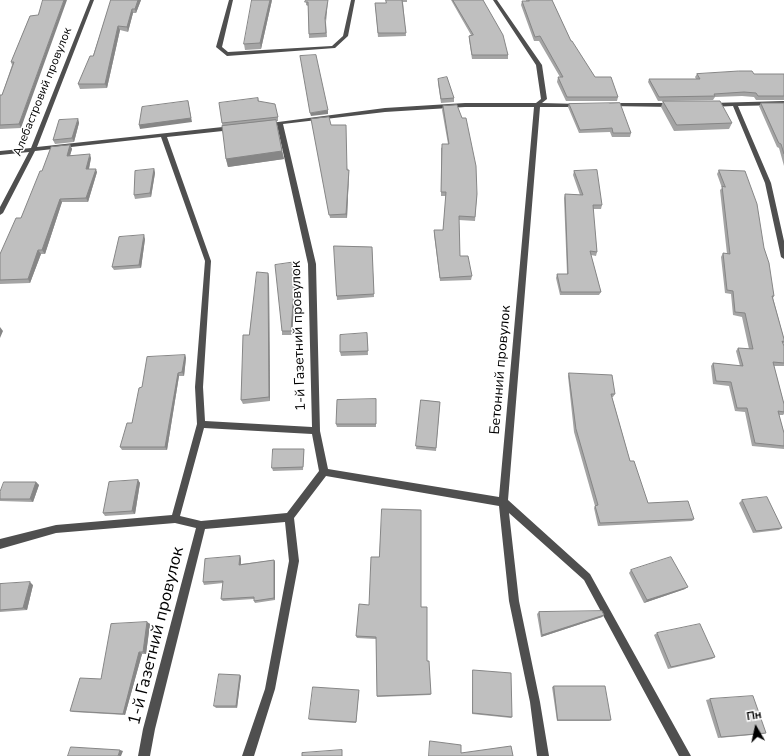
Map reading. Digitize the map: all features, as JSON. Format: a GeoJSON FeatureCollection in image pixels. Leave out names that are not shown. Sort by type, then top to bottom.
{"type":"FeatureCollection","features":[{"type":"Feature","properties":{"kind":"street","name":"Алебастровий провулок"},"geometry":{"type":"LineString","coordinates":[[0,213],[33,150],[92,0]]}},
{"type":"Feature","properties":{"kind":"street"},"geometry":{"type":"LineString","coordinates":[[231,0],[219,47],[227,54],[333,47],[345,36],[353,0]]}},
{"type":"Feature","properties":{"kind":"street","name":"Бетонний провулок"},"geometry":{"type":"LineString","coordinates":[[495,0],[538,65],[544,99],[537,105],[503,502],[514,601],[535,702],[542,756]]}},
{"type":"Feature","properties":{"kind":"street"},"geometry":{"type":"LineString","coordinates":[[703,105],[784,103]]}},
{"type":"Feature","properties":{"kind":"street"},"geometry":{"type":"LineString","coordinates":[[256,126],[385,110],[465,105],[584,105]]}},
{"type":"Feature","properties":{"kind":"street"},"geometry":{"type":"LineString","coordinates":[[600,105],[679,105]]}},
{"type":"Feature","properties":{"kind":"street"},"geometry":{"type":"LineString","coordinates":[[735,105],[768,182],[784,257]]}},
{"type":"Feature","properties":{"kind":"street","name":"1-й Газетний провулок"},"geometry":{"type":"LineString","coordinates":[[280,124],[312,264],[316,431],[324,472]]}},
{"type":"Feature","properties":{"kind":"street"},"geometry":{"type":"LineString","coordinates":[[0,153],[241,128]]}},
{"type":"Feature","properties":{"kind":"street"},"geometry":{"type":"LineString","coordinates":[[164,135],[208,260],[199,387],[201,424],[175,519]]}},
{"type":"Feature","properties":{"kind":"street","name":"1-й Газетний провулок"},"geometry":{"type":"LineString","coordinates":[[201,424],[316,431]]}},
{"type":"Feature","properties":{"kind":"street"},"geometry":{"type":"LineString","coordinates":[[248,756],[270,689],[294,561],[289,517],[324,472],[503,502],[587,577],[685,756]]}},
{"type":"Feature","properties":{"kind":"street"},"geometry":{"type":"LineString","coordinates":[[0,544],[56,529],[175,519],[201,525],[289,517]]}},
{"type":"Feature","properties":{"kind":"street","name":"1-й Газетний провулок"},"geometry":{"type":"LineString","coordinates":[[144,756],[149,729],[201,525]]}},
{"type":"Feature","properties":{"kind":"building"},"geometry":{"type":"Polygon","coordinates":[[[43,0],[64,0],[19,124],[0,125],[0,95],[2,95],[14,62],[11,62],[30,16],[38,15],[43,0]]]}},
{"type":"Feature","properties":{"kind":"building"},"geometry":{"type":"Polygon","coordinates":[[[111,0],[138,0],[135,9],[132,9],[127,27],[118,26],[105,84],[78,84],[90,56],[93,56],[111,0]]]}},
{"type":"Feature","properties":{"kind":"building"},"geometry":{"type":"Polygon","coordinates":[[[252,0],[270,0],[260,43],[244,44],[252,0]]]}},
{"type":"Feature","properties":{"kind":"building"},"geometry":{"type":"Polygon","coordinates":[[[306,0],[328,0],[325,18],[326,33],[309,34],[308,2],[305,2],[306,0]]]}},
{"type":"Feature","properties":{"kind":"building"},"geometry":{"type":"Polygon","coordinates":[[[386,0],[402,0],[406,33],[378,33],[375,3],[386,3],[386,0]]]}},
{"type":"Feature","properties":{"kind":"building"},"geometry":{"type":"Polygon","coordinates":[[[453,0],[483,0],[503,35],[508,55],[472,55],[469,36],[473,35],[453,0]]]}},
{"type":"Feature","properties":{"kind":"building"},"geometry":{"type":"Polygon","coordinates":[[[552,0],[571,41],[595,77],[611,77],[618,97],[567,97],[558,77],[563,77],[540,36],[535,37],[522,1],[552,0]]]}},
{"type":"Feature","properties":{"kind":"building"},"geometry":{"type":"Polygon","coordinates":[[[316,55],[328,110],[310,113],[300,56],[316,55]]]}},
{"type":"Feature","properties":{"kind":"building"},"geometry":{"type":"Polygon","coordinates":[[[752,71],[754,74],[784,74],[784,96],[758,96],[756,93],[744,92],[714,94],[715,96],[659,97],[649,79],[700,79],[697,74],[752,71]]]}},
{"type":"Feature","properties":{"kind":"building"},"geometry":{"type":"Polygon","coordinates":[[[447,77],[454,98],[441,99],[438,79],[447,77]]]}},
{"type":"Feature","properties":{"kind":"building"},"geometry":{"type":"Polygon","coordinates":[[[258,98],[258,101],[275,104],[278,117],[222,123],[219,103],[258,98]]]}},
{"type":"Feature","properties":{"kind":"building"},"geometry":{"type":"Polygon","coordinates":[[[188,101],[191,118],[139,125],[142,107],[188,101]]]}},
{"type":"Feature","properties":{"kind":"building"},"geometry":{"type":"Polygon","coordinates":[[[663,101],[720,101],[732,123],[677,125],[663,101]]]}},
{"type":"Feature","properties":{"kind":"building"},"geometry":{"type":"Polygon","coordinates":[[[620,103],[631,133],[613,133],[612,128],[580,130],[569,104],[620,103]]]}},
{"type":"Feature","properties":{"kind":"building"},"geometry":{"type":"Polygon","coordinates":[[[761,103],[784,103],[784,154],[781,144],[779,143],[761,103]]]}},
{"type":"Feature","properties":{"kind":"building"},"geometry":{"type":"Polygon","coordinates":[[[457,105],[462,118],[466,118],[476,166],[477,194],[475,217],[459,216],[460,256],[468,256],[472,276],[440,278],[434,230],[443,230],[446,192],[441,192],[442,144],[449,144],[443,106],[457,105]]]}},
{"type":"Feature","properties":{"kind":"building"},"geometry":{"type":"Polygon","coordinates":[[[329,117],[331,125],[346,125],[347,170],[349,170],[346,214],[329,215],[311,119],[329,117]]]}},
{"type":"Feature","properties":{"kind":"building"},"geometry":{"type":"Polygon","coordinates":[[[78,119],[72,138],[53,140],[59,120],[78,119]]]}},
{"type":"Feature","properties":{"kind":"building"},"geometry":{"type":"Polygon","coordinates":[[[276,120],[282,151],[226,159],[222,126],[276,120]]]}},
{"type":"Feature","properties":{"kind":"building"},"geometry":{"type":"Polygon","coordinates":[[[70,145],[67,156],[90,154],[86,169],[96,169],[86,198],[60,199],[42,250],[38,250],[28,279],[0,280],[0,254],[16,218],[21,218],[51,147],[70,145]]]}},
{"type":"Feature","properties":{"kind":"building"},"geometry":{"type":"Polygon","coordinates":[[[154,169],[150,193],[134,195],[135,171],[154,169]]]}},
{"type":"Feature","properties":{"kind":"building"},"geometry":{"type":"Polygon","coordinates":[[[597,170],[602,205],[593,205],[597,252],[590,251],[601,292],[561,292],[557,274],[568,274],[565,194],[583,195],[574,171],[597,170]]]}},
{"type":"Feature","properties":{"kind":"building"},"geometry":{"type":"Polygon","coordinates":[[[719,170],[745,171],[757,204],[764,248],[769,263],[774,296],[772,296],[784,339],[784,342],[782,341],[784,346],[784,363],[773,362],[784,404],[784,412],[778,411],[784,433],[784,446],[755,443],[747,408],[737,408],[731,382],[716,381],[713,363],[743,366],[738,348],[753,349],[745,313],[735,312],[733,291],[727,290],[723,253],[730,254],[722,186],[725,187],[719,170]]]}},
{"type":"Feature","properties":{"kind":"building"},"geometry":{"type":"Polygon","coordinates":[[[144,235],[139,265],[112,267],[119,237],[144,235]]]}},
{"type":"Feature","properties":{"kind":"building"},"geometry":{"type":"Polygon","coordinates":[[[334,246],[372,247],[374,294],[337,296],[334,246]]]}},
{"type":"Feature","properties":{"kind":"building"},"geometry":{"type":"Polygon","coordinates":[[[296,262],[291,331],[282,331],[275,265],[296,262]]]}},
{"type":"Feature","properties":{"kind":"building"},"geometry":{"type":"Polygon","coordinates":[[[257,272],[268,273],[269,397],[241,400],[243,335],[249,335],[257,272]]]}},
{"type":"Feature","properties":{"kind":"building"},"geometry":{"type":"Polygon","coordinates":[[[367,333],[368,351],[340,352],[340,335],[367,333]]]}},
{"type":"Feature","properties":{"kind":"building"},"geometry":{"type":"Polygon","coordinates":[[[185,355],[182,372],[178,373],[165,447],[120,447],[127,423],[132,423],[139,388],[142,387],[147,357],[185,355]]]}},
{"type":"Feature","properties":{"kind":"building"},"geometry":{"type":"Polygon","coordinates":[[[569,373],[612,375],[615,394],[611,394],[630,461],[634,461],[648,503],[688,501],[694,519],[600,523],[595,506],[598,505],[576,429],[569,373]]]}},
{"type":"Feature","properties":{"kind":"building"},"geometry":{"type":"Polygon","coordinates":[[[376,399],[376,424],[336,424],[337,400],[376,399]]]}},
{"type":"Feature","properties":{"kind":"building"},"geometry":{"type":"Polygon","coordinates":[[[421,400],[440,402],[436,448],[416,446],[421,400]]]}},
{"type":"Feature","properties":{"kind":"building"},"geometry":{"type":"Polygon","coordinates":[[[273,449],[304,449],[303,467],[272,468],[273,449]]]}},
{"type":"Feature","properties":{"kind":"building"},"geometry":{"type":"Polygon","coordinates":[[[138,480],[132,511],[103,513],[109,482],[138,480]]]}},
{"type":"Feature","properties":{"kind":"building"},"geometry":{"type":"Polygon","coordinates":[[[4,482],[36,482],[30,499],[0,499],[0,492],[4,482]]]}},
{"type":"Feature","properties":{"kind":"building"},"geometry":{"type":"Polygon","coordinates":[[[767,497],[782,528],[756,531],[742,500],[767,497]]]}},
{"type":"Feature","properties":{"kind":"building"},"geometry":{"type":"Polygon","coordinates":[[[382,509],[421,510],[421,607],[427,607],[427,661],[429,661],[431,694],[377,696],[376,637],[356,636],[359,604],[369,605],[371,557],[379,557],[382,509]]]}},
{"type":"Feature","properties":{"kind":"building"},"geometry":{"type":"Polygon","coordinates":[[[240,556],[239,565],[274,560],[274,598],[254,601],[254,597],[221,599],[223,581],[203,582],[205,559],[240,556]]]}},
{"type":"Feature","properties":{"kind":"building"},"geometry":{"type":"Polygon","coordinates":[[[671,557],[688,587],[647,600],[631,570],[671,557]]]}},
{"type":"Feature","properties":{"kind":"building"},"geometry":{"type":"Polygon","coordinates":[[[30,582],[23,608],[0,610],[0,584],[30,582]]]}},
{"type":"Feature","properties":{"kind":"building"},"geometry":{"type":"Polygon","coordinates":[[[602,611],[604,615],[542,635],[539,612],[602,611]]]}},
{"type":"Feature","properties":{"kind":"building"},"geometry":{"type":"Polygon","coordinates":[[[147,622],[143,652],[139,652],[123,714],[70,711],[80,678],[101,679],[111,624],[147,622]]]}},
{"type":"Feature","properties":{"kind":"building"},"geometry":{"type":"Polygon","coordinates":[[[700,624],[715,657],[671,667],[657,633],[700,624]]]}},
{"type":"Feature","properties":{"kind":"building"},"geometry":{"type":"Polygon","coordinates":[[[473,670],[511,673],[512,717],[473,713],[473,670]]]}},
{"type":"Feature","properties":{"kind":"building"},"geometry":{"type":"Polygon","coordinates":[[[219,674],[240,675],[236,706],[214,706],[219,674]]]}},
{"type":"Feature","properties":{"kind":"building"},"geometry":{"type":"Polygon","coordinates":[[[554,686],[605,686],[611,720],[558,720],[554,686]]]}},
{"type":"Feature","properties":{"kind":"building"},"geometry":{"type":"Polygon","coordinates":[[[313,687],[359,690],[356,722],[309,719],[313,687]]]}},
{"type":"Feature","properties":{"kind":"building"},"geometry":{"type":"Polygon","coordinates":[[[753,696],[766,733],[721,737],[710,699],[753,696]]]}},
{"type":"Feature","properties":{"kind":"building"},"geometry":{"type":"Polygon","coordinates":[[[430,741],[461,745],[461,753],[511,746],[513,756],[429,756],[430,741]]]}},
{"type":"Feature","properties":{"kind":"building"},"geometry":{"type":"Polygon","coordinates":[[[71,747],[120,750],[118,756],[68,756],[71,747]]]}},
{"type":"Feature","properties":{"kind":"building"},"geometry":{"type":"Polygon","coordinates":[[[342,750],[342,756],[302,756],[302,753],[342,750]]]}}]}
